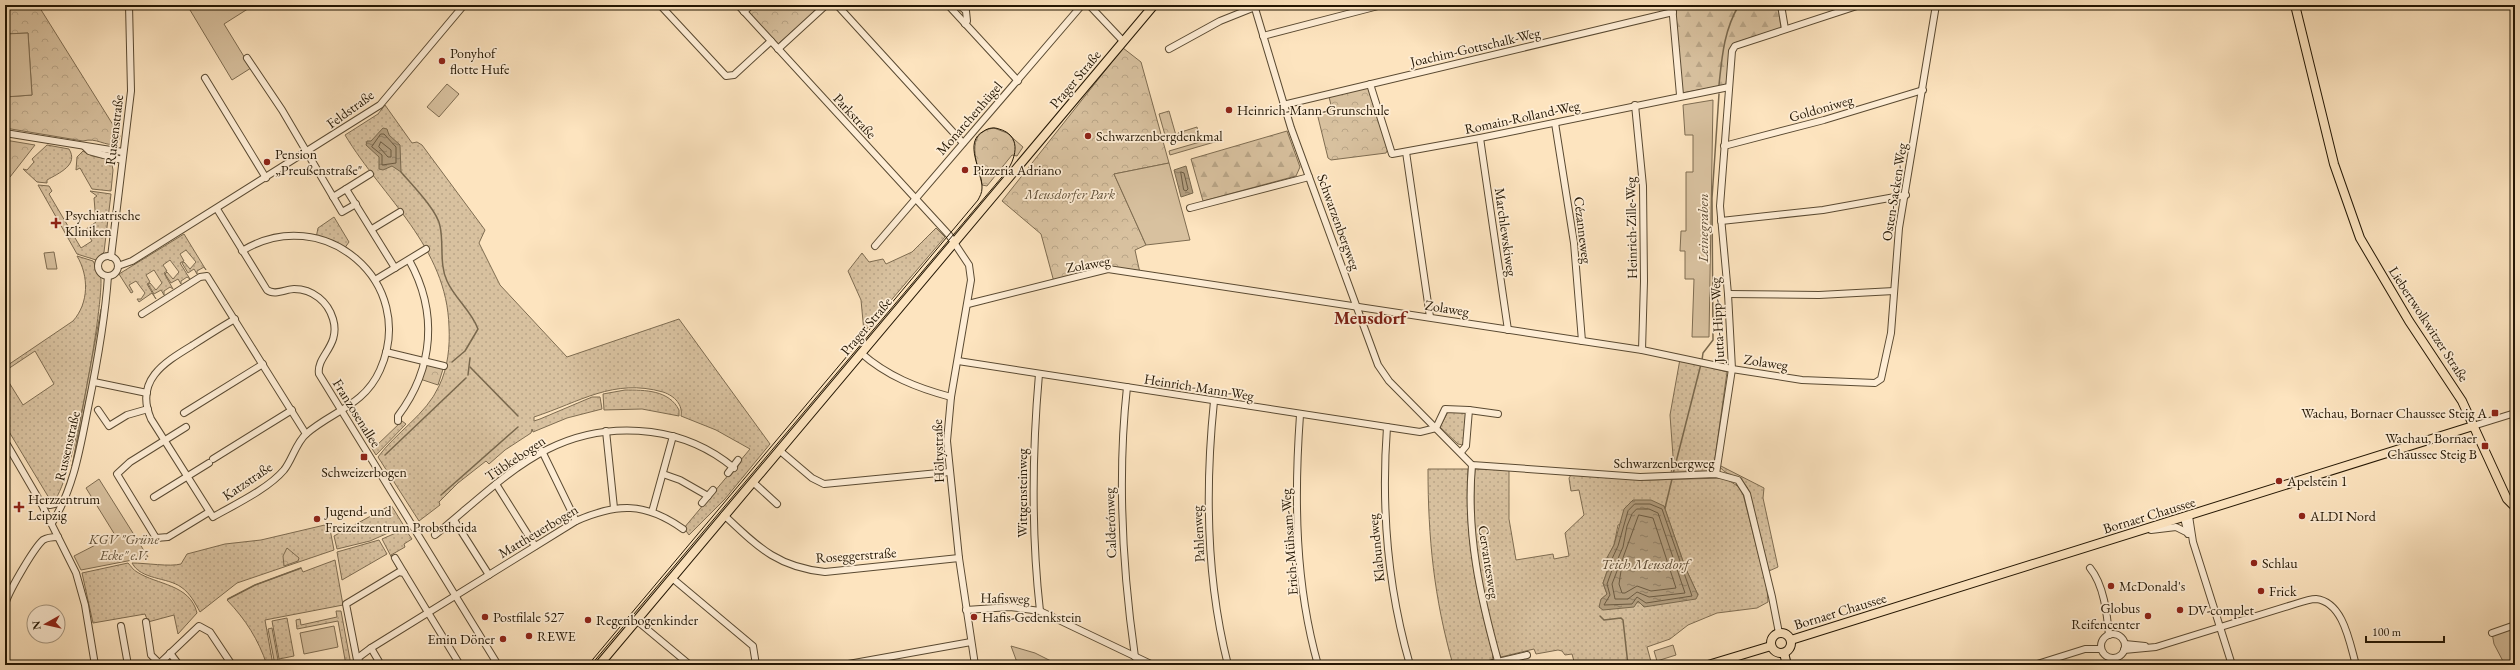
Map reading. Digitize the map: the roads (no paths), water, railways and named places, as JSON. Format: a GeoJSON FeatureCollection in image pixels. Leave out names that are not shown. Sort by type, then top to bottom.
{"type":"FeatureCollection","features":[{"type":"Feature","properties":{"kind":"main road","name":"Prager Straße"},"geometry":{"type":"LineString","coordinates":[[599,665],[1154,5]]}},
{"type":"Feature","properties":{"kind":"main road","name":"Liebertwolkwitzer Straße"},"geometry":{"type":"LineString","coordinates":[[2295,5],[2334,164],[2360,238],[2408,321],[2456,391],[2514,509]]}},
{"type":"Feature","properties":{"kind":"main road","name":"Bornaer Chaussee"},"geometry":{"type":"LineString","coordinates":[[1790,640],[2473,426]]}},
{"type":"Feature","properties":{"kind":"main road"},"geometry":{"type":"LineString","coordinates":[[1779,633],[1787,634],[1790,640],[1790,647],[1784,653],[1775,652],[1771,646],[1772,637],[1779,633]]}},
{"type":"Feature","properties":{"kind":"main road"},"geometry":{"type":"LineString","coordinates":[[1708,665],[1771,646]]}},
{"type":"Feature","properties":{"kind":"main road"},"geometry":{"type":"LineString","coordinates":[[1784,653],[1787,665]]}},
{"type":"Feature","properties":{"kind":"street","name":"Russenstraße"},"geometry":{"type":"LineString","coordinates":[[111,256],[131,91],[129,5]]}},
{"type":"Feature","properties":{"kind":"street","name":"Feldstraße"},"geometry":{"type":"LineString","coordinates":[[118,266],[132,261],[217,209],[380,105],[464,5]]}},
{"type":"Feature","properties":{"kind":"street"},"geometry":{"type":"LineString","coordinates":[[660,5],[726,76],[734,75],[770,41]]}},
{"type":"Feature","properties":{"kind":"street","name":"Parkstraße"},"geometry":{"type":"LineString","coordinates":[[738,5],[954,242]]}},
{"type":"Feature","properties":{"kind":"street"},"geometry":{"type":"LineString","coordinates":[[744,12],[751,5]]}},
{"type":"Feature","properties":{"kind":"street"},"geometry":{"type":"LineString","coordinates":[[778,49],[826,5]]}},
{"type":"Feature","properties":{"kind":"street"},"geometry":{"type":"LineString","coordinates":[[837,5],[963,143]]}},
{"type":"Feature","properties":{"kind":"street"},"geometry":{"type":"LineString","coordinates":[[959,5],[967,14],[967,21],[965,24]]}},
{"type":"Feature","properties":{"kind":"street","name":"Monarchenhügel"},"geometry":{"type":"LineString","coordinates":[[875,246],[1082,5]]}},
{"type":"Feature","properties":{"kind":"street"},"geometry":{"type":"LineString","coordinates":[[1089,5],[1123,41]]}},
{"type":"Feature","properties":{"kind":"street"},"geometry":{"type":"LineString","coordinates":[[1263,36],[1382,5]]}},
{"type":"Feature","properties":{"kind":"street"},"geometry":{"type":"LineString","coordinates":[[1672,5],[1680,95]]}},
{"type":"Feature","properties":{"kind":"street"},"geometry":{"type":"LineString","coordinates":[[1781,5],[1785,29],[1860,5]]}},
{"type":"Feature","properties":{"kind":"street","name":"Osten-Sacken-Weg"},"geometry":{"type":"LineString","coordinates":[[1878,383],[1882,373],[1891,333],[1899,228],[1906,195],[1936,5]]}},
{"type":"Feature","properties":{"kind":"street"},"geometry":{"type":"LineString","coordinates":[[951,6],[965,24],[1018,81]]}},
{"type":"Feature","properties":{"kind":"street"},"geometry":{"type":"LineString","coordinates":[[1169,49],[1220,21],[1254,6]]}},
{"type":"Feature","properties":{"kind":"street","name":"Schwarzenbergweg"},"geometry":{"type":"LineString","coordinates":[[1254,6],[1284,104],[1309,177],[1382,373],[1461,452],[1472,465],[1640,477],[1716,474],[1738,480],[1747,494],[1772,597],[1779,633]]}},
{"type":"Feature","properties":{"kind":"street","name":"Joachim-Gottschalk-Weg"},"geometry":{"type":"LineString","coordinates":[[1284,104],[1673,12]]}},
{"type":"Feature","properties":{"kind":"street","name":"Jutta-Hipp-Weg"},"geometry":{"type":"LineString","coordinates":[[1716,474],[1732,369],[1720,189],[1732,51],[1735,46],[1785,29]]}},
{"type":"Feature","properties":{"kind":"street"},"geometry":{"type":"LineString","coordinates":[[247,58],[307,152],[342,212],[356,204]]}},
{"type":"Feature","properties":{"kind":"street"},"geometry":{"type":"LineString","coordinates":[[204,78],[266,178]]}},
{"type":"Feature","properties":{"kind":"street","name":"Romain-Rolland-Weg"},"geometry":{"type":"LineString","coordinates":[[1370,84],[1392,154],[1555,123],[1680,95],[1729,87]]}},
{"type":"Feature","properties":{"kind":"street","name":"Goldoniweg"},"geometry":{"type":"LineString","coordinates":[[1724,146],[1824,120],[1923,90]]}},
{"type":"Feature","properties":{"kind":"street","name":"Heinrich-Zille-Weg"},"geometry":{"type":"LineString","coordinates":[[1635,105],[1643,186],[1644,281],[1642,350]]}},
{"type":"Feature","properties":{"kind":"street","name":"Cézanneweg"},"geometry":{"type":"LineString","coordinates":[[1555,123],[1574,243],[1582,341]]}},
{"type":"Feature","properties":{"kind":"street"},"geometry":{"type":"LineString","coordinates":[[5,133],[123,152]]}},
{"type":"Feature","properties":{"kind":"street","name":"Marchlewskiweg"},"geometry":{"type":"LineString","coordinates":[[1480,138],[1508,330]]}},
{"type":"Feature","properties":{"kind":"street"},"geometry":{"type":"LineString","coordinates":[[85,147],[89,151],[122,160]]}},
{"type":"Feature","properties":{"kind":"street"},"geometry":{"type":"LineString","coordinates":[[1406,152],[1430,317]]}},
{"type":"Feature","properties":{"kind":"street"},"geometry":{"type":"LineString","coordinates":[[333,197],[370,174]]}},
{"type":"Feature","properties":{"kind":"street"},"geometry":{"type":"LineString","coordinates":[[1190,208],[1309,177]]}},
{"type":"Feature","properties":{"kind":"street"},"geometry":{"type":"LineString","coordinates":[[346,189],[395,268]]}},
{"type":"Feature","properties":{"kind":"street"},"geometry":{"type":"LineString","coordinates":[[1721,221],[1824,210],[1906,195]]}},
{"type":"Feature","properties":{"kind":"street","name":"Franzosenallee"},"geometry":{"type":"LineString","coordinates":[[217,209],[242,251],[270,292],[295,289],[304,291],[319,297],[329,308],[334,321],[334,339],[318,371],[341,412],[498,665]]}},
{"type":"Feature","properties":{"kind":"street"},"geometry":{"type":"LineString","coordinates":[[372,229],[400,212]]}},
{"type":"Feature","properties":{"kind":"street"},"geometry":{"type":"LineString","coordinates":[[242,251],[260,241],[275,237],[291,235],[316,238],[344,249],[364,266],[375,280],[388,313],[389,333],[386,352],[380,370],[371,385],[360,397],[341,412]]}},
{"type":"Feature","properties":{"kind":"street","name":"Höltystraße"},"geometry":{"type":"LineString","coordinates":[[954,242],[970,272],[968,304],[951,396],[947,440],[949,472],[959,558],[975,665]]}},
{"type":"Feature","properties":{"kind":"street"},"geometry":{"type":"LineString","coordinates":[[375,280],[426,249]]}},
{"type":"Feature","properties":{"kind":"street"},"geometry":{"type":"LineString","coordinates":[[111,256],[117,261],[118,266],[116,273],[108,276],[102,273],[99,264],[104,257],[111,256]]}},
{"type":"Feature","properties":{"kind":"street"},"geometry":{"type":"LineString","coordinates":[[398,421],[398,416],[418,384],[426,361],[429,338],[427,307],[421,283],[409,260]]}},
{"type":"Feature","properties":{"kind":"street","name":"Zolaweg"},"geometry":{"type":"LineString","coordinates":[[968,304],[1108,269],[1642,350],[1732,369],[1802,380],[1878,383]]}},
{"type":"Feature","properties":{"kind":"street","name":"Russenstraße"},"geometry":{"type":"LineString","coordinates":[[52,523],[64,502],[78,458],[94,382],[106,306],[108,276]]}},
{"type":"Feature","properties":{"kind":"street"},"geometry":{"type":"LineString","coordinates":[[142,314],[202,277],[209,278],[306,434]]}},
{"type":"Feature","properties":{"kind":"street"},"geometry":{"type":"LineString","coordinates":[[1728,294],[1819,295],[1894,291]]}},
{"type":"Feature","properties":{"kind":"street","name":"Katzstraße"},"geometry":{"type":"LineString","coordinates":[[235,319],[166,362],[158,370],[147,392],[148,409],[164,441],[213,517],[278,476],[306,434],[341,412]]}},
{"type":"Feature","properties":{"kind":"street"},"geometry":{"type":"LineString","coordinates":[[386,352],[444,366]]}},
{"type":"Feature","properties":{"kind":"street"},"geometry":{"type":"LineString","coordinates":[[861,353],[876,365],[904,382],[951,396]]}},
{"type":"Feature","properties":{"kind":"street","name":"Heinrich-Mann-Weg"},"geometry":{"type":"LineString","coordinates":[[958,361],[1300,415],[1420,432],[1436,428]]}},
{"type":"Feature","properties":{"kind":"street"},"geometry":{"type":"LineString","coordinates":[[184,413],[263,364]]}},
{"type":"Feature","properties":{"kind":"street","name":"Wittgensteinweg"},"geometry":{"type":"LineString","coordinates":[[1039,374],[1032,485],[1032,532],[1040,611]]}},
{"type":"Feature","properties":{"kind":"street"},"geometry":{"type":"LineString","coordinates":[[94,382],[147,392]]}},
{"type":"Feature","properties":{"kind":"street","name":"Calderónweg"},"geometry":{"type":"LineString","coordinates":[[1126,387],[1121,458],[1121,520],[1124,569],[1135,657]]}},
{"type":"Feature","properties":{"kind":"street","name":"Pahlenweg"},"geometry":{"type":"LineString","coordinates":[[1214,401],[1208,486],[1211,563],[1219,624],[1228,665]]}},
{"type":"Feature","properties":{"kind":"street"},"geometry":{"type":"LineString","coordinates":[[98,410],[109,426],[126,415],[148,409]]}},
{"type":"Feature","properties":{"kind":"street"},"geometry":{"type":"LineString","coordinates":[[1436,428],[1445,409],[1469,410],[1498,414]]}},
{"type":"Feature","properties":{"kind":"street"},"geometry":{"type":"LineString","coordinates":[[154,497],[292,410]]}},
{"type":"Feature","properties":{"kind":"street"},"geometry":{"type":"LineString","coordinates":[[1461,452],[1466,446],[1469,410]]}},
{"type":"Feature","properties":{"kind":"street","name":"Bornaer Chaussee"},"geometry":{"type":"LineString","coordinates":[[2473,426],[2515,413]]}},
{"type":"Feature","properties":{"kind":"street","name":"Erich-Mühsam-Weg"},"geometry":{"type":"LineString","coordinates":[[1300,415],[1296,524],[1306,605],[1318,665]]}},
{"type":"Feature","properties":{"kind":"street"},"geometry":{"type":"LineString","coordinates":[[186,427],[130,462],[117,474],[156,538],[168,537],[209,512]]}},
{"type":"Feature","properties":{"kind":"street","name":"Klabundweg"},"geometry":{"type":"LineString","coordinates":[[1387,427],[1383,502],[1386,546],[1392,595],[1410,665]]}},
{"type":"Feature","properties":{"kind":"street"},"geometry":{"type":"LineString","coordinates":[[606,431],[614,508]]}},
{"type":"Feature","properties":{"kind":"street","name":"Tübkebogen"},"geometry":{"type":"LineString","coordinates":[[435,535],[496,484],[542,451],[569,439],[606,431],[641,431],[673,436],[696,444],[733,467]]}},
{"type":"Feature","properties":{"kind":"street"},"geometry":{"type":"LineString","coordinates":[[652,512],[673,436]]}},
{"type":"Feature","properties":{"kind":"street"},"geometry":{"type":"LineString","coordinates":[[5,441],[52,523],[80,582],[95,665]]}},
{"type":"Feature","properties":{"kind":"street"},"geometry":{"type":"LineString","coordinates":[[779,450],[812,478],[824,484],[949,472]]}},
{"type":"Feature","properties":{"kind":"street"},"geometry":{"type":"LineString","coordinates":[[542,451],[576,521]]}},
{"type":"Feature","properties":{"kind":"street"},"geometry":{"type":"LineString","coordinates":[[728,472],[738,460]]}},
{"type":"Feature","properties":{"kind":"street","name":"Cervantesweg"},"geometry":{"type":"LineString","coordinates":[[1472,465],[1470,490],[1473,549],[1479,586],[1498,661]]}},
{"type":"Feature","properties":{"kind":"street"},"geometry":{"type":"LineString","coordinates":[[663,474],[680,480],[708,496]]}},
{"type":"Feature","properties":{"kind":"street"},"geometry":{"type":"LineString","coordinates":[[753,482],[777,504]]}},
{"type":"Feature","properties":{"kind":"street"},"geometry":{"type":"LineString","coordinates":[[496,484],[535,546]]}},
{"type":"Feature","properties":{"kind":"street"},"geometry":{"type":"LineString","coordinates":[[702,503],[713,490]]}},
{"type":"Feature","properties":{"kind":"street","name":"Russenstraße"},"geometry":{"type":"LineString","coordinates":[[41,503],[50,505],[64,502]]}},
{"type":"Feature","properties":{"kind":"street","name":"Mattheuerbogen"},"geometry":{"type":"LineString","coordinates":[[358,662],[371,648],[576,521],[598,512],[614,508],[631,507],[652,512],[683,529]]}},
{"type":"Feature","properties":{"kind":"street","name":"Roseggerstraße"},"geometry":{"type":"LineString","coordinates":[[724,516],[769,554],[783,563],[803,569],[825,572],[959,558]]}},
{"type":"Feature","properties":{"kind":"street"},"geometry":{"type":"LineString","coordinates":[[2186,517],[2188,533],[2193,542]]}},
{"type":"Feature","properties":{"kind":"street"},"geometry":{"type":"LineString","coordinates":[[2186,517],[2232,665]]}},
{"type":"Feature","properties":{"kind":"street"},"geometry":{"type":"LineString","coordinates":[[454,520],[489,575]]}},
{"type":"Feature","properties":{"kind":"street"},"geometry":{"type":"LineString","coordinates":[[2139,531],[2172,527],[2188,533]]}},
{"type":"Feature","properties":{"kind":"street"},"geometry":{"type":"LineString","coordinates":[[5,606],[15,582],[42,542],[49,538],[58,537]]}},
{"type":"Feature","properties":{"kind":"street"},"geometry":{"type":"LineString","coordinates":[[395,558],[460,665]]}},
{"type":"Feature","properties":{"kind":"street"},"geometry":{"type":"LineString","coordinates":[[2090,568],[2096,575],[2107,613],[2109,635]]}},
{"type":"Feature","properties":{"kind":"street"},"geometry":{"type":"LineString","coordinates":[[358,662],[346,604],[395,574],[404,573]]}},
{"type":"Feature","properties":{"kind":"street"},"geometry":{"type":"LineString","coordinates":[[672,578],[753,646],[756,665]]}},
{"type":"Feature","properties":{"kind":"street"},"geometry":{"type":"LineString","coordinates":[[2124,647],[2156,647],[2295,604],[2317,599],[2333,607],[2343,624],[2356,665]]}},
{"type":"Feature","properties":{"kind":"street","name":"Hafisweg"},"geometry":{"type":"LineString","coordinates":[[966,610],[1010,607],[1040,611],[1153,665]]}},
{"type":"Feature","properties":{"kind":"street"},"geometry":{"type":"LineString","coordinates":[[636,620],[690,665]]}},
{"type":"Feature","properties":{"kind":"street"},"geometry":{"type":"LineString","coordinates":[[146,622],[151,655],[158,664],[194,629],[202,626],[219,644],[232,665]]}},
{"type":"Feature","properties":{"kind":"street"},"geometry":{"type":"LineString","coordinates":[[2492,633],[2515,625]]}},
{"type":"Feature","properties":{"kind":"street"},"geometry":{"type":"LineString","coordinates":[[121,626],[128,665]]}},
{"type":"Feature","properties":{"kind":"street"},"geometry":{"type":"LineString","coordinates":[[2109,635],[2120,636],[2124,647],[2120,656],[2113,659],[2106,656],[2101,649],[2103,640],[2109,635]]}},
{"type":"Feature","properties":{"kind":"street"},"geometry":{"type":"LineString","coordinates":[[843,665],[971,642]]}},
{"type":"Feature","properties":{"kind":"street"},"geometry":{"type":"LineString","coordinates":[[371,648],[381,665]]}},
{"type":"Feature","properties":{"kind":"street"},"geometry":{"type":"LineString","coordinates":[[2034,665],[2085,649],[2101,649]]}},
{"type":"Feature","properties":{"kind":"street"},"geometry":{"type":"LineString","coordinates":[[170,653],[179,665]]}},
{"type":"Feature","properties":{"kind":"street"},"geometry":{"type":"LineString","coordinates":[[1486,665],[1528,655]]}},
{"type":"Feature","properties":{"kind":"water"},"geometry":{"type":"Polygon","coordinates":[[[383,128],[387,129],[389,135],[400,145],[401,172],[392,166],[383,170],[379,169],[379,157],[366,145],[367,141],[371,141],[383,128]]]}},
{"type":"Feature","properties":{"kind":"water"},"geometry":{"type":"Polygon","coordinates":[[[1186,166],[1193,193],[1181,197],[1174,170],[1186,166]]]}},
{"type":"Feature","properties":{"kind":"water","name":"Teich Meusdorf"},"geometry":{"type":"Polygon","coordinates":[[[1633,500],[1651,500],[1664,506],[1685,567],[1698,595],[1696,599],[1644,607],[1638,601],[1634,607],[1603,610],[1599,607],[1601,599],[1607,594],[1603,583],[1608,569],[1604,563],[1614,545],[1624,509],[1633,500]]]}},
{"type":"Feature","properties":{"kind":"waterway","name":"Leinegraben"},"geometry":{"type":"LineString","coordinates":[[1719,85],[1727,34],[1739,5]]}},
{"type":"Feature","properties":{"kind":"waterway","name":"Leinegraben"},"geometry":{"type":"LineString","coordinates":[[1702,360],[1703,353],[1713,340],[1712,198],[1719,94]]}},
{"type":"Feature","properties":{"kind":"waterway"},"geometry":{"type":"LineString","coordinates":[[401,172],[424,198],[438,220],[441,233],[443,268],[447,281],[475,322],[478,329],[465,351],[452,362]]}},
{"type":"Feature","properties":{"kind":"waterway"},"geometry":{"type":"LineString","coordinates":[[468,375],[470,358]]}},
{"type":"Feature","properties":{"kind":"waterway","name":"Leinegraben"},"geometry":{"type":"LineString","coordinates":[[1673,474],[1701,364]]}},
{"type":"Feature","properties":{"kind":"waterway"},"geometry":{"type":"LineString","coordinates":[[470,367],[518,416]]}},
{"type":"Feature","properties":{"kind":"waterway"},"geometry":{"type":"LineString","coordinates":[[385,455],[466,378]]}},
{"type":"Feature","properties":{"kind":"waterway"},"geometry":{"type":"LineString","coordinates":[[441,495],[518,427]]}},
{"type":"Feature","properties":{"kind":"waterway","name":"Leinegraben"},"geometry":{"type":"LineString","coordinates":[[1665,508],[1672,479]]}},
{"type":"Feature","properties":{"kind":"waterway"},"geometry":{"type":"LineString","coordinates":[[228,599],[255,585],[301,568]]}},
{"type":"Feature","properties":{"kind":"waterway","name":"Leinegraben"},"geometry":{"type":"LineString","coordinates":[[1600,616],[1604,620],[1621,618],[1623,620],[1628,665]]}},
{"type":"Feature","properties":{"kind":"tram line"},"geometry":{"type":"LineString","coordinates":[[588,665],[978,200],[982,188],[975,157],[975,142],[978,136],[989,129],[997,128],[1006,132],[1011,136],[1015,147],[1015,153],[1007,171],[591,665]]}},
{"type":"Feature","properties":{"kind":"place","name":"Ponyhof flotte Hufe"},"geometry":{"type":"Point","coordinates":[442,61]}},
{"type":"Feature","properties":{"kind":"place","name":"Heinrich-Mann-Grunschule"},"geometry":{"type":"Point","coordinates":[1229,110]}},
{"type":"Feature","properties":{"kind":"place","name":"Schwarzenbergdenkmal"},"geometry":{"type":"Point","coordinates":[1088,136]}},
{"type":"Feature","properties":{"kind":"place","name":"Pension „Preußenstraße\""},"geometry":{"type":"Point","coordinates":[267,162]}},
{"type":"Feature","properties":{"kind":"place","name":"Pizzeria Adriano"},"geometry":{"type":"Point","coordinates":[965,170]}},
{"type":"Feature","properties":{"kind":"place","name":"Psychiatrische Kliniken"},"geometry":{"type":"Point","coordinates":[56,223]}},
{"type":"Feature","properties":{"kind":"place","name":"Wachau, Bornaer Chaussee Steig A"},"geometry":{"type":"Point","coordinates":[2495,413]}},
{"type":"Feature","properties":{"kind":"place","name":"Wachau, Bornaer Chaussee Steig B"},"geometry":{"type":"Point","coordinates":[2485,446]}},
{"type":"Feature","properties":{"kind":"place","name":"Schweizerbogen"},"geometry":{"type":"Point","coordinates":[364,457]}},
{"type":"Feature","properties":{"kind":"place","name":"Apelstein 1"},"geometry":{"type":"Point","coordinates":[2279,481]}},
{"type":"Feature","properties":{"kind":"place","name":"Herzzentrum Leipzig"},"geometry":{"type":"Point","coordinates":[19,507]}},
{"type":"Feature","properties":{"kind":"place","name":"ALDI Nord"},"geometry":{"type":"Point","coordinates":[2302,516]}},
{"type":"Feature","properties":{"kind":"place","name":"Jugend- und Freizeitzentrum Probstheida"},"geometry":{"type":"Point","coordinates":[317,519]}},
{"type":"Feature","properties":{"kind":"place","name":"Schlau"},"geometry":{"type":"Point","coordinates":[2254,563]}},
{"type":"Feature","properties":{"kind":"place","name":"McDonald's"},"geometry":{"type":"Point","coordinates":[2111,586]}},
{"type":"Feature","properties":{"kind":"place","name":"Frick"},"geometry":{"type":"Point","coordinates":[2261,591]}},
{"type":"Feature","properties":{"kind":"place","name":"DV-complet"},"geometry":{"type":"Point","coordinates":[2180,610]}},
{"type":"Feature","properties":{"kind":"place","name":"Globus Reifencenter"},"geometry":{"type":"Point","coordinates":[2148,616]}},
{"type":"Feature","properties":{"kind":"place","name":"Postfilale 527"},"geometry":{"type":"Point","coordinates":[485,617]}},
{"type":"Feature","properties":{"kind":"place","name":"Hafis-Gedenkstein"},"geometry":{"type":"Point","coordinates":[974,617]}},
{"type":"Feature","properties":{"kind":"place","name":"Regenbogenkinder"},"geometry":{"type":"Point","coordinates":[588,620]}},
{"type":"Feature","properties":{"kind":"place","name":"REWE"},"geometry":{"type":"Point","coordinates":[529,636]}},
{"type":"Feature","properties":{"kind":"place","name":"Emin Döner"},"geometry":{"type":"Point","coordinates":[503,639]}},
{"type":"Feature","properties":{"kind":"district","name":"Meusdorf"},"geometry":{"type":"Point","coordinates":[1370,318]}},
{"type":"Feature","properties":{"kind":"park label","name":"Meusdorfer Park"},"geometry":{"type":"Point","coordinates":[1070,194]}},
{"type":"Feature","properties":{"kind":"park label","name":"KGV \"Grüne Ecke\" e.V."},"geometry":{"type":"Point","coordinates":[124,548]}}]}
